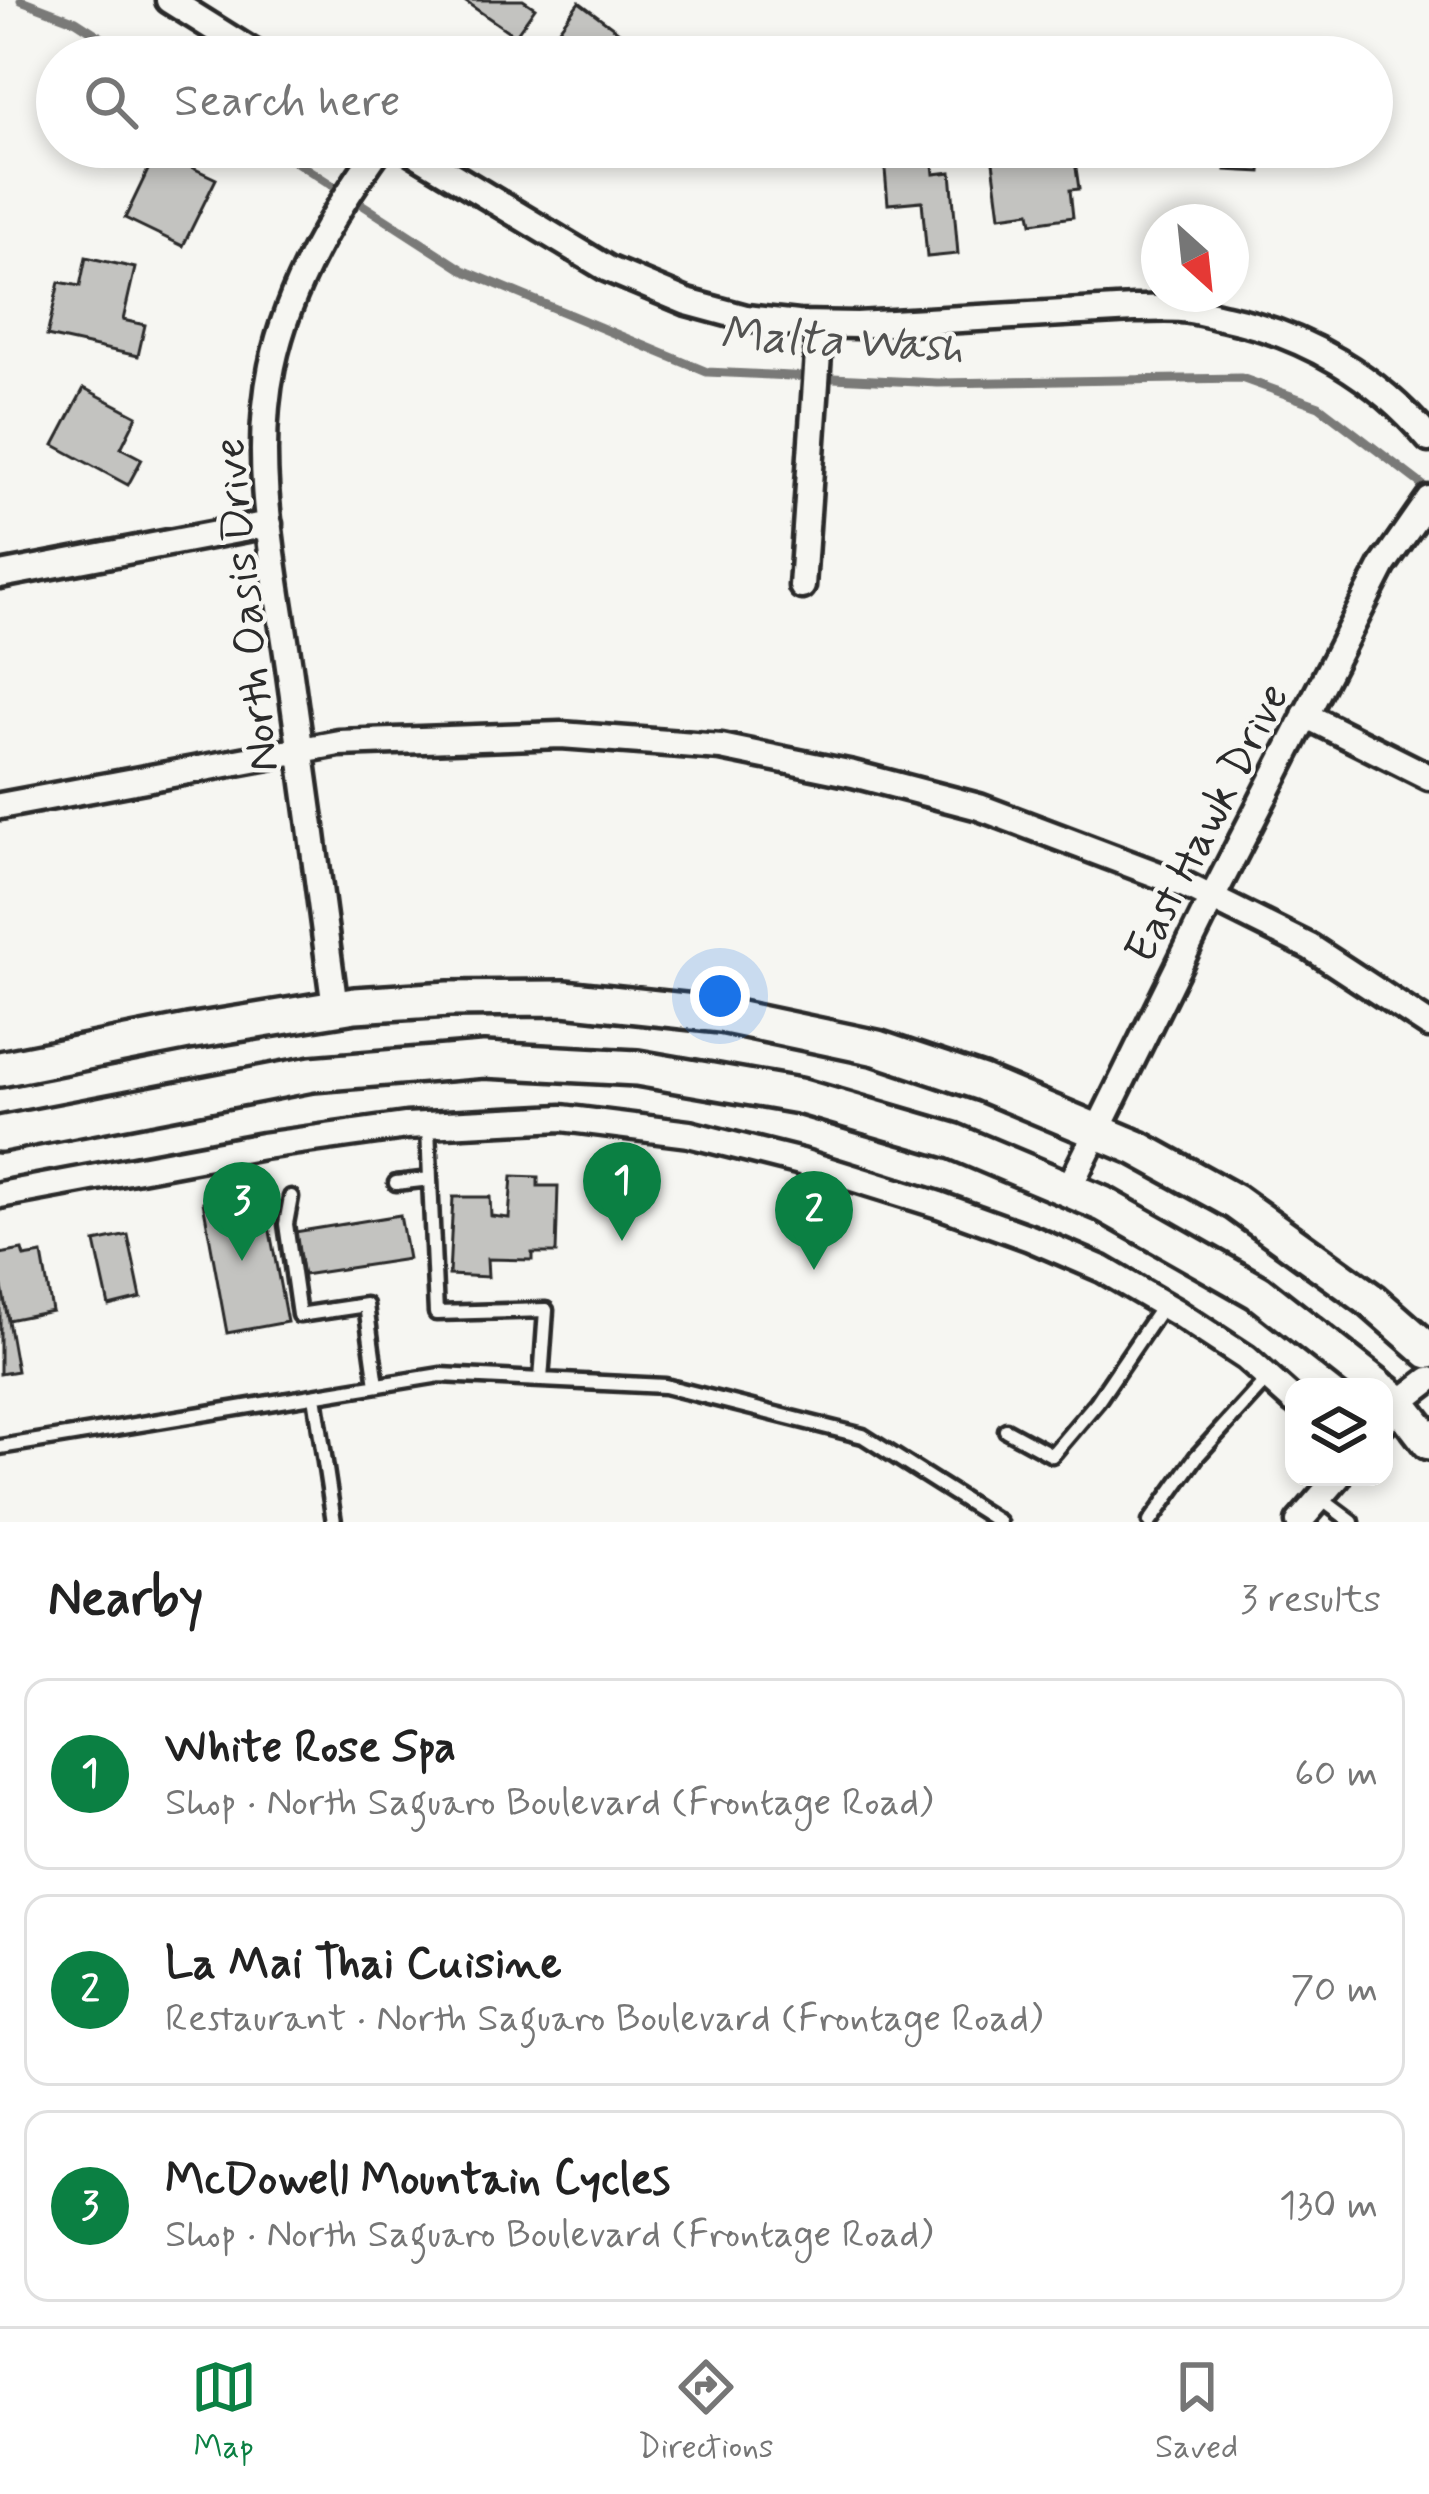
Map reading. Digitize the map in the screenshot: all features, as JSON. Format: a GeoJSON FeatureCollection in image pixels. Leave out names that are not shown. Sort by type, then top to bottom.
{"type":"FeatureCollection","features":[{"type":"Feature","properties":{"kind":"main road"},"geometry":{"type":"LineString","coordinates":[[0,1069],[335,1008],[449,999],[564,998],[721,1016],[877,1048],[982,1083],[1137,1148],[1235,1202],[1372,1301],[1429,1352]]}},
{"type":"Feature","properties":{"kind":"main road"},"geometry":{"type":"LineString","coordinates":[[0,1134],[312,1074],[484,1060],[637,1068],[799,1096],[953,1141],[1103,1204],[1258,1292],[1360,1378]]}},
{"type":"Feature","properties":{"kind":"main road"},"geometry":{"type":"LineString","coordinates":[[1393,1407],[1429,1442]]}},
{"type":"Feature","properties":{"kind":"street"},"geometry":{"type":"LineString","coordinates":[[169,0],[226,36]]}},
{"type":"Feature","properties":{"kind":"street","name":"North Oasis Drive"},"geometry":{"type":"LineString","coordinates":[[335,1008],[269,524],[263,439],[284,317],[307,264],[365,168]]}},
{"type":"Feature","properties":{"kind":"street"},"geometry":{"type":"LineString","coordinates":[[439,168],[608,269],[687,302],[746,319],[820,325],[1184,309],[1291,337],[1343,363],[1402,407],[1429,439]]}},
{"type":"Feature","properties":{"kind":"street"},"geometry":{"type":"LineString","coordinates":[[802,586],[820,325]]}},
{"type":"Feature","properties":{"kind":"street","name":"East Hawk Drive"},"geometry":{"type":"LineString","coordinates":[[1068,1190],[1383,565],[1429,499]]}},
{"type":"Feature","properties":{"kind":"street"},"geometry":{"type":"LineString","coordinates":[[0,574],[269,524]]}},
{"type":"Feature","properties":{"kind":"street"},"geometry":{"type":"LineString","coordinates":[[1305,715],[1429,777]]}},
{"type":"Feature","properties":{"kind":"street"},"geometry":{"type":"LineString","coordinates":[[0,806],[339,743],[561,735],[722,747],[853,773],[979,807],[1212,898],[1310,947],[1429,1025]]}},
{"type":"Feature","properties":{"kind":"street"},"geometry":{"type":"LineString","coordinates":[[0,1196],[263,1146],[428,1125],[562,1118],[689,1134],[875,1185],[1030,1238],[1102,1269],[1246,1358],[1285,1393]]}},
{"type":"Feature","properties":{"kind":"street"},"geometry":{"type":"LineString","coordinates":[[1393,1398],[1429,1380]]}},
{"type":"Feature","properties":{"kind":"street"},"geometry":{"type":"LineString","coordinates":[[1299,1522],[1330,1486]]}},
{"type":"Feature","properties":{"kind":"lane"},"geometry":{"type":"LineString","coordinates":[[428,1125],[436,1313],[546,1310],[541,1380]]}},
{"type":"Feature","properties":{"kind":"lane"},"geometry":{"type":"LineString","coordinates":[[396,1183],[430,1179]]}},
{"type":"Feature","properties":{"kind":"lane"},"geometry":{"type":"LineString","coordinates":[[291,1197],[286,1224],[299,1315],[366,1305],[377,1385]]}},
{"type":"Feature","properties":{"kind":"lane"},"geometry":{"type":"LineString","coordinates":[[1006,1430],[1052,1455],[1096,1402],[1162,1305]]}},
{"type":"Feature","properties":{"kind":"lane"},"geometry":{"type":"LineString","coordinates":[[0,1447],[440,1375],[665,1386],[863,1436],[999,1522]]}},
{"type":"Feature","properties":{"kind":"lane"},"geometry":{"type":"LineString","coordinates":[[1150,1522],[1197,1456],[1268,1378]]}},
{"type":"Feature","properties":{"kind":"lane"},"geometry":{"type":"LineString","coordinates":[[315,1396],[334,1522]]}},
{"type":"Feature","properties":{"kind":"lane"},"geometry":{"type":"LineString","coordinates":[[1319,1498],[1352,1522]]}},
{"type":"Feature","properties":{"kind":"building"},"geometry":{"type":"Polygon","coordinates":[[[463,0],[523,0],[535,8],[515,36],[463,0]]]}},
{"type":"Feature","properties":{"kind":"building"},"geometry":{"type":"Polygon","coordinates":[[[579,2],[625,36],[554,36],[579,2]]]}},
{"type":"Feature","properties":{"kind":"building"},"geometry":{"type":"Polygon","coordinates":[[[149,168],[193,168],[216,179],[183,246],[125,218],[149,168]]]}},
{"type":"Feature","properties":{"kind":"building"},"geometry":{"type":"Polygon","coordinates":[[[885,168],[951,172],[958,254],[927,257],[922,201],[888,204],[885,168]]]}},
{"type":"Feature","properties":{"kind":"building"},"geometry":{"type":"Polygon","coordinates":[[[994,168],[1076,168],[1079,189],[1070,190],[1073,217],[1032,223],[1030,212],[1000,216],[994,168]]]}},
{"type":"Feature","properties":{"kind":"building"},"geometry":{"type":"Polygon","coordinates":[[[1226,168],[1261,168],[1261,172],[1226,168]]]}},
{"type":"Feature","properties":{"kind":"building"},"geometry":{"type":"Polygon","coordinates":[[[86,257],[135,268],[123,320],[145,325],[138,356],[47,336],[59,282],[80,286],[86,257]]]}},
{"type":"Feature","properties":{"kind":"building"},"geometry":{"type":"Polygon","coordinates":[[[84,388],[137,416],[121,448],[142,459],[128,485],[54,445],[84,388]]]}},
{"type":"Feature","properties":{"kind":"building"},"geometry":{"type":"Polygon","coordinates":[[[512,1176],[538,1177],[538,1186],[558,1186],[556,1253],[532,1253],[532,1260],[487,1259],[488,1277],[449,1275],[453,1197],[490,1197],[491,1216],[509,1218],[512,1176]]]}},
{"type":"Feature","properties":{"kind":"building"},"geometry":{"type":"Polygon","coordinates":[[[262,1189],[287,1322],[227,1333],[203,1202],[262,1189]]]}},
{"type":"Feature","properties":{"kind":"building"},"geometry":{"type":"Polygon","coordinates":[[[400,1215],[408,1259],[303,1275],[295,1232],[400,1215]]]}},
{"type":"Feature","properties":{"kind":"building"},"geometry":{"type":"Polygon","coordinates":[[[128,1235],[141,1298],[109,1306],[95,1242],[128,1235]]]}},
{"type":"Feature","properties":{"kind":"building"},"geometry":{"type":"Polygon","coordinates":[[[22,1250],[24,1257],[42,1254],[52,1311],[8,1320],[0,1254],[22,1250]]]}},
{"type":"Feature","properties":{"kind":"building"},"geometry":{"type":"Polygon","coordinates":[[[0,1276],[17,1371],[0,1374],[0,1276]]]}},
{"type":"Feature","properties":{"kind":"waterway","name":"Malta Wash"},"geometry":{"type":"LineString","coordinates":[[21,0],[76,21],[99,36]]}},
{"type":"Feature","properties":{"kind":"waterway","name":"Malta Wash"},"geometry":{"type":"LineString","coordinates":[[306,168],[465,271],[707,372],[938,383],[1241,378],[1319,406],[1429,490]]}},
{"type":"Feature","properties":{"kind":"place","name":"White Rose Spa"},"geometry":{"type":"Point","coordinates":[622,1241]}},
{"type":"Feature","properties":{"kind":"place","name":"McDowell Mountain Cycles"},"geometry":{"type":"Point","coordinates":[242,1261]}},
{"type":"Feature","properties":{"kind":"place","name":"La Mai Thai Cuisine"},"geometry":{"type":"Point","coordinates":[814,1270]}}]}
